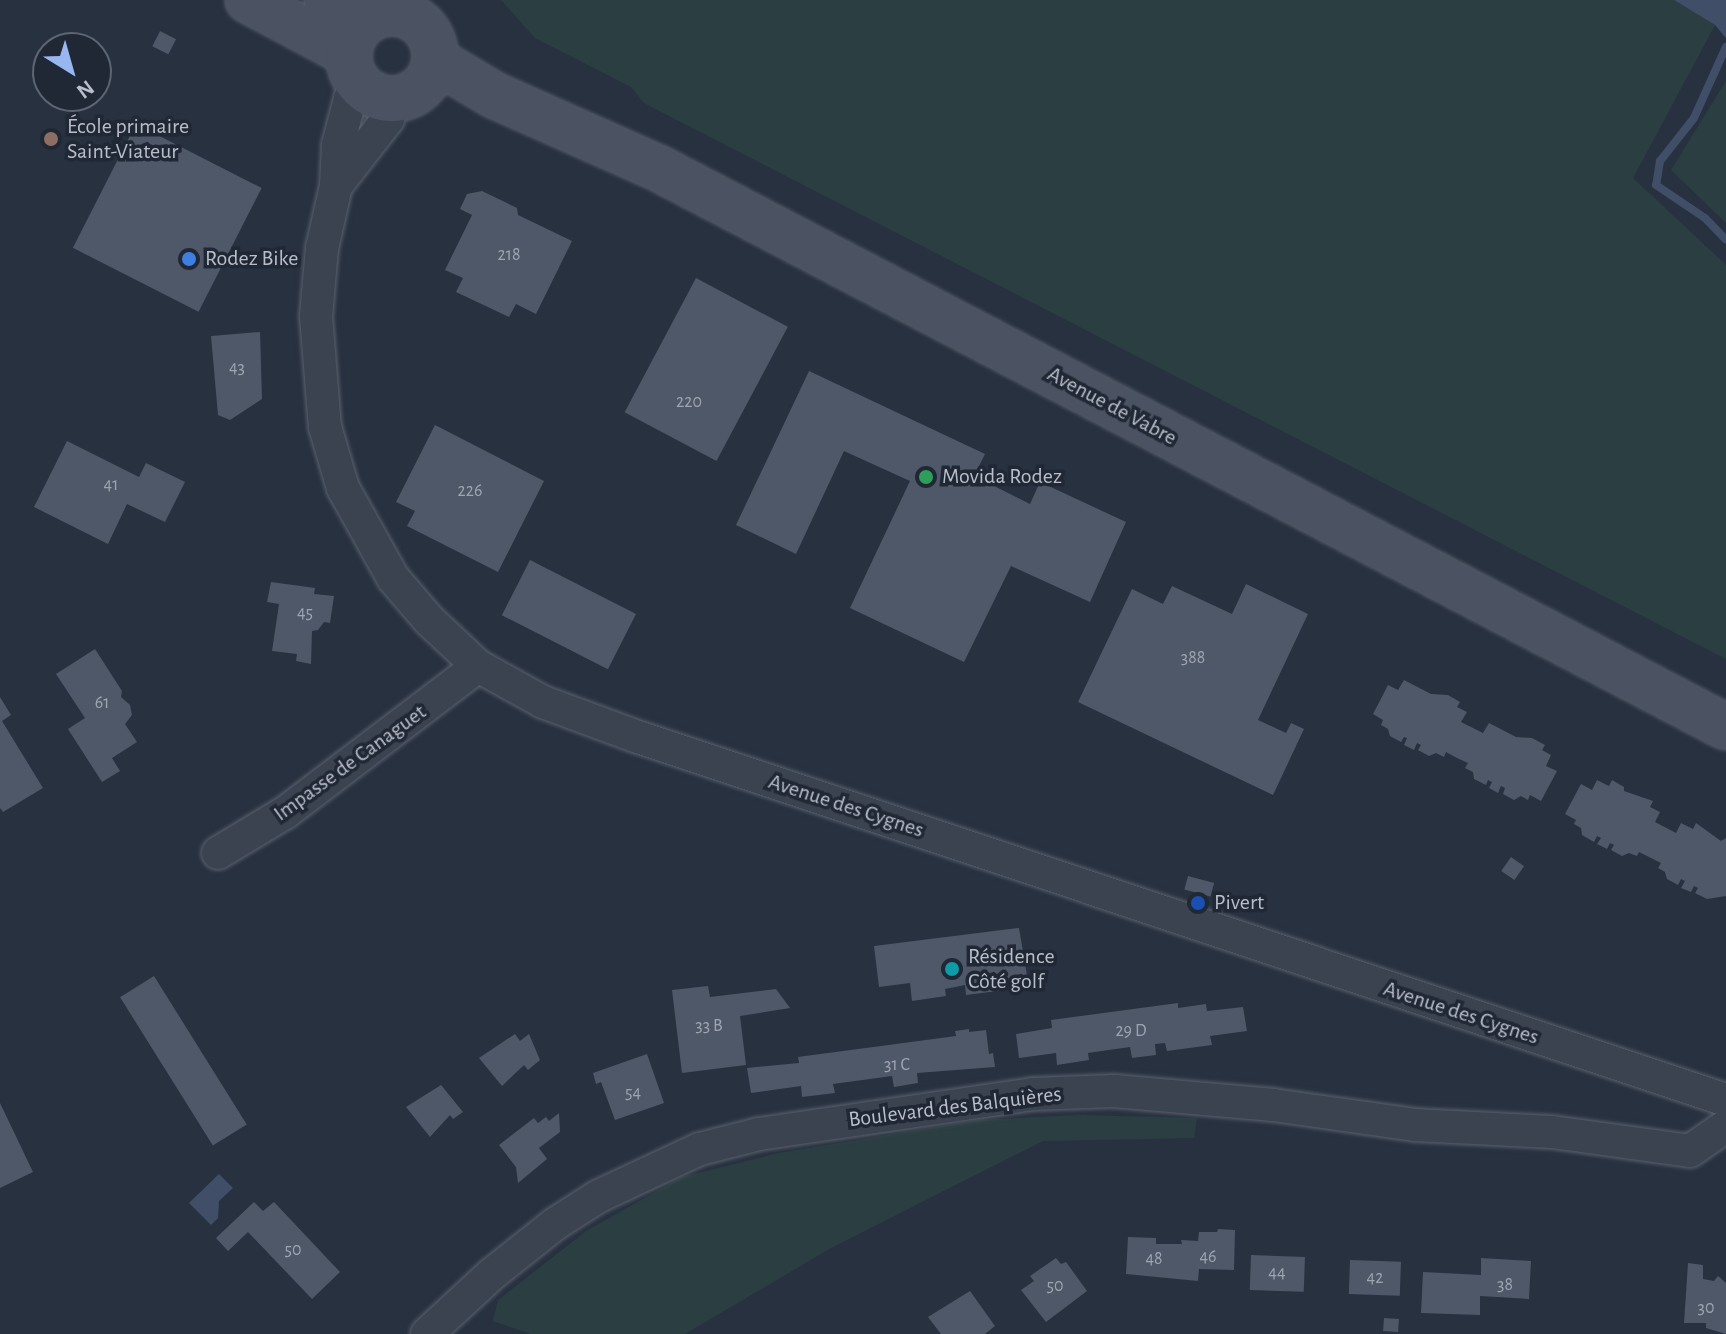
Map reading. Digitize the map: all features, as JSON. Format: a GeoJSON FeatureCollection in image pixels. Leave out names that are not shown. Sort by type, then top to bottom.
{"type":"FeatureCollection","features":[{"type":"Feature","properties":{"kind":"main road"},"geometry":{"type":"LineString","coordinates":[[248,0],[378,59]]}},
{"type":"Feature","properties":{"kind":"main road","name":"Avenue de Vabre"},"geometry":{"type":"LineString","coordinates":[[378,59],[494,95],[660,169],[1726,727]]}},
{"type":"Feature","properties":{"kind":"street","name":"Avenue des Cygnes"},"geometry":{"type":"LineString","coordinates":[[378,59],[350,99],[338,145],[336,186],[322,248],[316,316],[325,427],[343,488],[393,578],[429,620],[478,666],[543,702],[635,736],[1726,1100]]}},
{"type":"Feature","properties":{"kind":"street","name":"Impasse de Canaguet"},"geometry":{"type":"LineString","coordinates":[[218,853],[286,812],[478,666]]}},
{"type":"Feature","properties":{"kind":"street","name":"Boulevard des Balquières"},"geometry":{"type":"LineString","coordinates":[[427,1334],[492,1274],[555,1224],[599,1196],[700,1149],[759,1134],[1033,1094],[1114,1091],[1273,1105],[1415,1125],[1552,1132],[1690,1151],[1726,1126]]}},
{"type":"Feature","properties":{"kind":"green space"},"geometry":{"type":"Polygon","coordinates":[[[501,0],[1674,0],[1715,25],[1633,178],[1726,265],[1726,659],[644,103],[631,87],[535,38],[501,0]]]}},
{"type":"Feature","properties":{"kind":"green space"},"geometry":{"type":"Polygon","coordinates":[[[1726,81],[1726,223],[1671,170],[1726,81]]]}},
{"type":"Feature","properties":{"kind":"green space"},"geometry":{"type":"Polygon","coordinates":[[[1079,1115],[1197,1118],[1194,1138],[1043,1141],[831,1248],[685,1334],[531,1334],[493,1321],[498,1300],[586,1231],[682,1177],[779,1153],[978,1120],[1079,1115]]]}},
{"type":"Feature","properties":{"kind":"water"},"geometry":{"type":"Polygon","coordinates":[[[1674,0],[1726,0],[1726,38],[1715,25],[1674,0]]]}},
{"type":"Feature","properties":{"kind":"water"},"geometry":{"type":"Polygon","coordinates":[[[219,1174],[233,1188],[219,1201],[218,1218],[211,1225],[189,1203],[219,1174]]]}},
{"type":"Feature","properties":{"kind":"building"},"geometry":{"type":"Polygon","coordinates":[[[160,31],[176,39],[168,54],[152,46],[160,31]]]}},
{"type":"Feature","properties":{"kind":"building"},"geometry":{"type":"Polygon","coordinates":[[[136,124],[262,188],[199,312],[73,248],[136,124]]]}},
{"type":"Feature","properties":{"kind":"building"},"geometry":{"type":"Polygon","coordinates":[[[482,191],[517,208],[518,215],[572,241],[536,314],[516,304],[509,317],[456,292],[463,278],[445,270],[472,215],[460,209],[467,194],[482,191]]]}},
{"type":"Feature","properties":{"kind":"building"},"geometry":{"type":"Polygon","coordinates":[[[696,278],[788,327],[716,461],[625,412],[696,278]]]}},
{"type":"Feature","properties":{"kind":"building"},"geometry":{"type":"Polygon","coordinates":[[[260,332],[262,399],[230,420],[218,415],[211,336],[260,332]]]}},
{"type":"Feature","properties":{"kind":"building"},"geometry":{"type":"Polygon","coordinates":[[[809,371],[985,454],[974,476],[1030,504],[1040,482],[1126,522],[1090,602],[1011,566],[964,662],[850,608],[910,481],[844,451],[796,554],[736,525],[809,371]]]}},
{"type":"Feature","properties":{"kind":"building"},"geometry":{"type":"Polygon","coordinates":[[[435,425],[544,481],[498,572],[407,526],[415,511],[396,502],[435,425]]]}},
{"type":"Feature","properties":{"kind":"building"},"geometry":{"type":"Polygon","coordinates":[[[67,441],[139,477],[146,463],[185,482],[165,522],[127,504],[108,544],[34,507],[67,441]]]}},
{"type":"Feature","properties":{"kind":"building"},"geometry":{"type":"Polygon","coordinates":[[[530,560],[636,614],[608,669],[502,615],[530,560]]]}},
{"type":"Feature","properties":{"kind":"building"},"geometry":{"type":"Polygon","coordinates":[[[271,582],[315,588],[314,594],[334,596],[330,623],[324,622],[318,630],[312,631],[311,664],[296,661],[297,654],[272,651],[279,604],[267,602],[271,582]]]}},
{"type":"Feature","properties":{"kind":"building"},"geometry":{"type":"Polygon","coordinates":[[[1246,584],[1308,614],[1258,720],[1286,733],[1291,723],[1304,729],[1273,795],[1078,702],[1132,589],[1163,604],[1172,586],[1232,614],[1246,584]]]}},
{"type":"Feature","properties":{"kind":"building"},"geometry":{"type":"Polygon","coordinates":[[[95,649],[122,691],[121,697],[130,705],[132,715],[125,724],[137,742],[112,758],[120,771],[102,782],[68,729],[85,718],[56,674],[95,649]]]}},
{"type":"Feature","properties":{"kind":"building"},"geometry":{"type":"Polygon","coordinates":[[[1404,680],[1431,694],[1448,695],[1460,702],[1457,707],[1467,712],[1461,722],[1483,733],[1489,723],[1516,737],[1532,738],[1545,745],[1542,750],[1551,755],[1546,766],[1557,771],[1541,801],[1530,795],[1528,800],[1521,796],[1514,800],[1503,794],[1505,788],[1501,786],[1498,793],[1489,788],[1492,782],[1488,780],[1486,785],[1474,779],[1473,772],[1465,768],[1468,763],[1446,752],[1444,757],[1436,753],[1429,756],[1418,750],[1421,745],[1417,743],[1414,750],[1404,745],[1407,738],[1404,737],[1401,742],[1390,736],[1388,729],[1381,725],[1383,720],[1373,714],[1388,685],[1398,690],[1404,680]]]}},
{"type":"Feature","properties":{"kind":"building"},"geometry":{"type":"Polygon","coordinates":[[[0,697],[11,715],[2,721],[43,788],[3,812],[0,808],[0,697]]]}},
{"type":"Feature","properties":{"kind":"building"},"geometry":{"type":"Polygon","coordinates":[[[1597,780],[1609,786],[1612,780],[1624,787],[1624,791],[1653,801],[1650,807],[1660,812],[1655,822],[1676,833],[1681,823],[1693,829],[1696,823],[1721,841],[1726,838],[1726,896],[1707,899],[1695,893],[1698,888],[1694,886],[1691,892],[1681,888],[1685,881],[1681,879],[1678,885],[1667,879],[1665,872],[1658,868],[1661,863],[1639,852],[1637,856],[1629,853],[1622,856],[1611,850],[1614,845],[1610,843],[1607,849],[1597,844],[1601,838],[1597,836],[1594,842],[1582,835],[1581,828],[1574,824],[1576,820],[1565,814],[1581,784],[1592,790],[1597,780]]]}},
{"type":"Feature","properties":{"kind":"building"},"geometry":{"type":"Polygon","coordinates":[[[1511,857],[1524,866],[1514,880],[1501,871],[1511,857]]]}},
{"type":"Feature","properties":{"kind":"building"},"geometry":{"type":"Polygon","coordinates":[[[1188,876],[1214,883],[1210,897],[1184,890],[1188,876]]]}},
{"type":"Feature","properties":{"kind":"building","name":"Résidence Côté golf"},"geometry":{"type":"Polygon","coordinates":[[[1019,928],[1029,987],[966,995],[965,985],[945,989],[946,996],[912,1001],[910,983],[879,987],[874,946],[1019,928]]]}},
{"type":"Feature","properties":{"kind":"building"},"geometry":{"type":"Polygon","coordinates":[[[154,976],[247,1124],[213,1146],[120,997],[154,976]]]}},
{"type":"Feature","properties":{"kind":"building"},"geometry":{"type":"Polygon","coordinates":[[[708,986],[710,997],[776,989],[790,1008],[740,1016],[746,1065],[682,1073],[672,990],[708,986]]]}},
{"type":"Feature","properties":{"kind":"building","name":"Résidence Côté golf"},"geometry":{"type":"Polygon","coordinates":[[[1178,1003],[1178,1008],[1206,1004],[1207,1011],[1243,1007],[1247,1031],[1210,1036],[1212,1045],[1167,1051],[1165,1043],[1155,1044],[1156,1055],[1132,1058],[1130,1047],[1088,1053],[1089,1060],[1057,1065],[1056,1053],[1019,1058],[1016,1034],[1052,1028],[1051,1020],[1178,1003]]]}},
{"type":"Feature","properties":{"kind":"building","name":"Résidence Côté golf"},"geometry":{"type":"Polygon","coordinates":[[[969,1029],[969,1032],[986,1030],[989,1054],[993,1053],[995,1067],[917,1073],[918,1083],[894,1087],[892,1076],[833,1084],[835,1093],[802,1097],[801,1086],[751,1093],[747,1068],[799,1063],[798,1057],[956,1036],[955,1031],[969,1029]]]}},
{"type":"Feature","properties":{"kind":"building"},"geometry":{"type":"Polygon","coordinates":[[[515,1034],[520,1041],[529,1034],[540,1060],[528,1070],[524,1065],[502,1086],[479,1058],[515,1034]]]}},
{"type":"Feature","properties":{"kind":"building"},"geometry":{"type":"Polygon","coordinates":[[[647,1054],[664,1103],[615,1120],[601,1082],[596,1084],[593,1073],[647,1054]]]}},
{"type":"Feature","properties":{"kind":"building"},"geometry":{"type":"Polygon","coordinates":[[[441,1085],[463,1112],[453,1119],[450,1115],[430,1137],[406,1107],[441,1085]]]}},
{"type":"Feature","properties":{"kind":"building"},"geometry":{"type":"Polygon","coordinates":[[[0,1103],[33,1172],[0,1188],[0,1103]]]}},
{"type":"Feature","properties":{"kind":"building"},"geometry":{"type":"Polygon","coordinates":[[[559,1113],[560,1132],[539,1148],[547,1159],[518,1183],[516,1167],[499,1145],[534,1118],[538,1123],[546,1117],[549,1121],[559,1113]]]}},
{"type":"Feature","properties":{"kind":"building"},"geometry":{"type":"Polygon","coordinates":[[[254,1202],[263,1211],[274,1202],[340,1272],[312,1299],[248,1232],[228,1251],[216,1238],[254,1202]]]}},
{"type":"Feature","properties":{"kind":"building"},"geometry":{"type":"Polygon","coordinates":[[[1218,1229],[1235,1230],[1234,1270],[1199,1269],[1198,1281],[1126,1274],[1128,1237],[1156,1238],[1156,1244],[1182,1244],[1181,1240],[1198,1241],[1199,1232],[1217,1232],[1218,1229]]]}},
{"type":"Feature","properties":{"kind":"building"},"geometry":{"type":"Polygon","coordinates":[[[1251,1255],[1305,1257],[1304,1292],[1250,1290],[1251,1255]]]}},
{"type":"Feature","properties":{"kind":"building"},"geometry":{"type":"Polygon","coordinates":[[[1056,1258],[1061,1264],[1066,1262],[1087,1291],[1046,1322],[1021,1290],[1034,1281],[1030,1276],[1056,1258]]]}},
{"type":"Feature","properties":{"kind":"building"},"geometry":{"type":"Polygon","coordinates":[[[1481,1258],[1531,1261],[1529,1299],[1480,1296],[1480,1315],[1421,1313],[1423,1272],[1481,1275],[1481,1258]]]}},
{"type":"Feature","properties":{"kind":"building"},"geometry":{"type":"Polygon","coordinates":[[[1350,1260],[1401,1262],[1400,1296],[1349,1294],[1350,1260]]]}},
{"type":"Feature","properties":{"kind":"building"},"geometry":{"type":"Polygon","coordinates":[[[1688,1263],[1703,1265],[1703,1279],[1714,1281],[1718,1276],[1726,1283],[1726,1334],[1706,1328],[1706,1323],[1684,1323],[1688,1263]]]}},
{"type":"Feature","properties":{"kind":"building"},"geometry":{"type":"Polygon","coordinates":[[[970,1291],[995,1326],[985,1334],[941,1334],[928,1317],[970,1291]]]}},
{"type":"Feature","properties":{"kind":"building"},"geometry":{"type":"Polygon","coordinates":[[[1384,1318],[1399,1319],[1398,1332],[1383,1331],[1384,1318]]]}},
{"type":"Feature","properties":{"kind":"waterway"},"geometry":{"type":"LineString","coordinates":[[1726,47],[1694,118],[1660,161],[1656,185],[1705,218],[1726,240]]}},
{"type":"Feature","properties":{"kind":"place","name":"École primaire Saint-Viateur"},"geometry":{"type":"Point","coordinates":[51,139]}},
{"type":"Feature","properties":{"kind":"place","name":"Rodez Bike"},"geometry":{"type":"Point","coordinates":[189,259]}},
{"type":"Feature","properties":{"kind":"place","name":"Movida Rodez"},"geometry":{"type":"Point","coordinates":[926,477]}},
{"type":"Feature","properties":{"kind":"place","name":"Pivert"},"geometry":{"type":"Point","coordinates":[1198,903]}},
{"type":"Feature","properties":{"kind":"place","name":"Résidence Côté golf"},"geometry":{"type":"Point","coordinates":[952,969]}}]}
